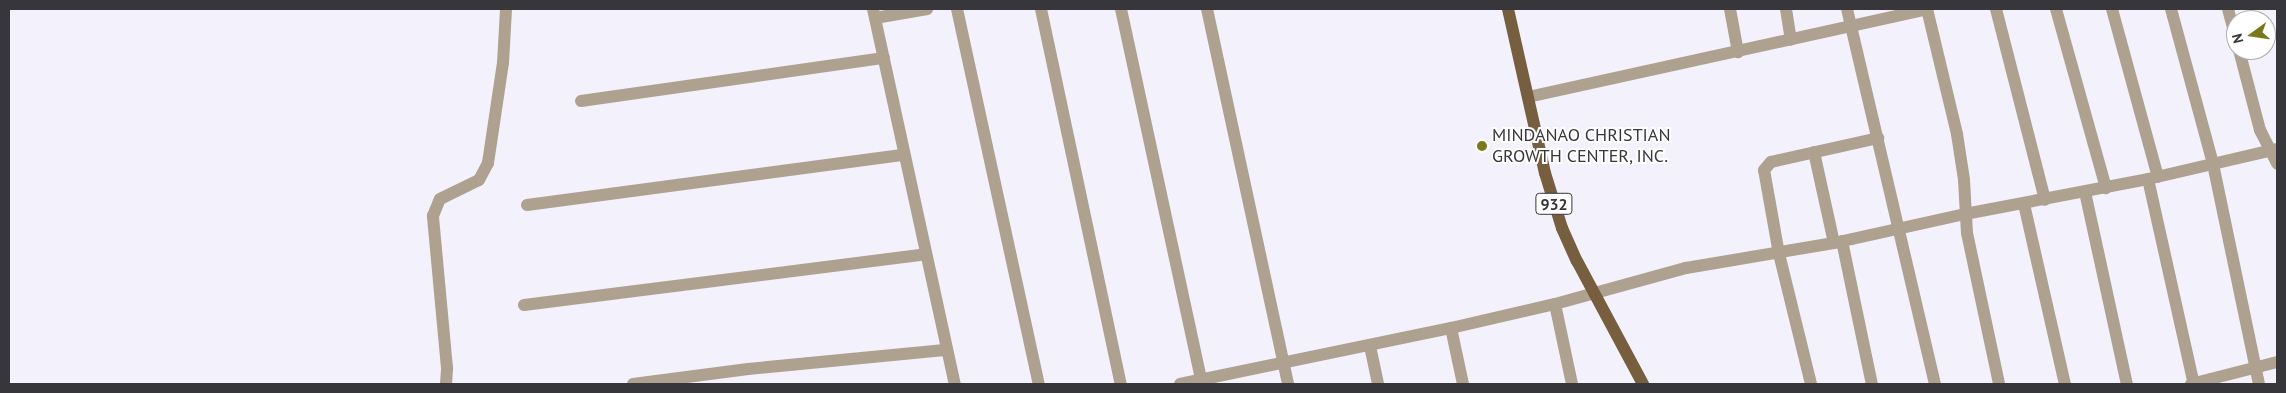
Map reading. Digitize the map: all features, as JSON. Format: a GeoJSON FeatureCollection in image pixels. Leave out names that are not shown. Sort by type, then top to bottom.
{"type":"FeatureCollection","features":[{"type":"Feature","properties":{"kind":"main road","name":"932"},"geometry":{"type":"LineString","coordinates":[[1508,9],[1551,195],[1569,244],[1643,384]]}},
{"type":"Feature","properties":{"kind":"street"},"geometry":{"type":"LineString","coordinates":[[446,384],[447,368],[433,216],[440,199],[479,180],[488,163],[502,63],[506,9]]}},
{"type":"Feature","properties":{"kind":"street"},"geometry":{"type":"LineString","coordinates":[[927,9],[874,13],[955,384]]}},
{"type":"Feature","properties":{"kind":"street"},"geometry":{"type":"LineString","coordinates":[[957,9],[1039,384]]}},
{"type":"Feature","properties":{"kind":"street"},"geometry":{"type":"LineString","coordinates":[[1041,9],[1121,384]]}},
{"type":"Feature","properties":{"kind":"street"},"geometry":{"type":"LineString","coordinates":[[1121,9],[1202,382]]}},
{"type":"Feature","properties":{"kind":"street"},"geometry":{"type":"LineString","coordinates":[[1207,9],[1288,384]]}},
{"type":"Feature","properties":{"kind":"street"},"geometry":{"type":"LineString","coordinates":[[1730,9],[1738,52]]}},
{"type":"Feature","properties":{"kind":"street"},"geometry":{"type":"LineString","coordinates":[[1786,9],[1791,40]]}},
{"type":"Feature","properties":{"kind":"street"},"geometry":{"type":"LineString","coordinates":[[1847,9],[1935,384]]}},
{"type":"Feature","properties":{"kind":"street"},"geometry":{"type":"LineString","coordinates":[[1528,97],[1927,9],[1957,134],[1964,180],[1967,233],[1999,384]]}},
{"type":"Feature","properties":{"kind":"street"},"geometry":{"type":"LineString","coordinates":[[1996,9],[2045,200]]}},
{"type":"Feature","properties":{"kind":"street"},"geometry":{"type":"LineString","coordinates":[[2056,9],[2106,188]]}},
{"type":"Feature","properties":{"kind":"street"},"geometry":{"type":"LineString","coordinates":[[2112,9],[2153,178],[2193,384],[2277,362]]}},
{"type":"Feature","properties":{"kind":"street"},"geometry":{"type":"LineString","coordinates":[[2171,9],[2213,164],[2259,384]]}},
{"type":"Feature","properties":{"kind":"street"},"geometry":{"type":"LineString","coordinates":[[582,101],[884,58]]}},
{"type":"Feature","properties":{"kind":"street"},"geometry":{"type":"LineString","coordinates":[[2242,60],[2260,130],[2275,150],[2277,164]]}},
{"type":"Feature","properties":{"kind":"street"},"geometry":{"type":"LineString","coordinates":[[1811,384],[1780,254],[1764,170],[1771,162],[1878,138]]}},
{"type":"Feature","properties":{"kind":"street"},"geometry":{"type":"LineString","coordinates":[[1180,384],[1202,382],[1451,328],[1555,304],[1686,268],[1780,254],[1965,214],[2106,188],[2275,150]]}},
{"type":"Feature","properties":{"kind":"street"},"geometry":{"type":"LineString","coordinates":[[1814,152],[1872,384]]}},
{"type":"Feature","properties":{"kind":"street"},"geometry":{"type":"LineString","coordinates":[[527,205],[904,155]]}},
{"type":"Feature","properties":{"kind":"street"},"geometry":{"type":"LineString","coordinates":[[2085,192],[2127,384]]}},
{"type":"Feature","properties":{"kind":"street"},"geometry":{"type":"LineString","coordinates":[[2024,204],[2065,384]]}},
{"type":"Feature","properties":{"kind":"street"},"geometry":{"type":"LineString","coordinates":[[524,306],[926,254]]}},
{"type":"Feature","properties":{"kind":"street"},"geometry":{"type":"LineString","coordinates":[[1555,304],[1572,384]]}},
{"type":"Feature","properties":{"kind":"street"},"geometry":{"type":"LineString","coordinates":[[1451,328],[1463,384]]}},
{"type":"Feature","properties":{"kind":"street"},"geometry":{"type":"LineString","coordinates":[[1370,346],[1378,384]]}},
{"type":"Feature","properties":{"kind":"street"},"geometry":{"type":"LineString","coordinates":[[633,384],[748,369],[947,350]]}},
{"type":"Feature","properties":{"kind":"place","name":"MINDANAO CHRISTIAN GROWTH CENTER, INC."},"geometry":{"type":"Point","coordinates":[1482,146]}}]}
